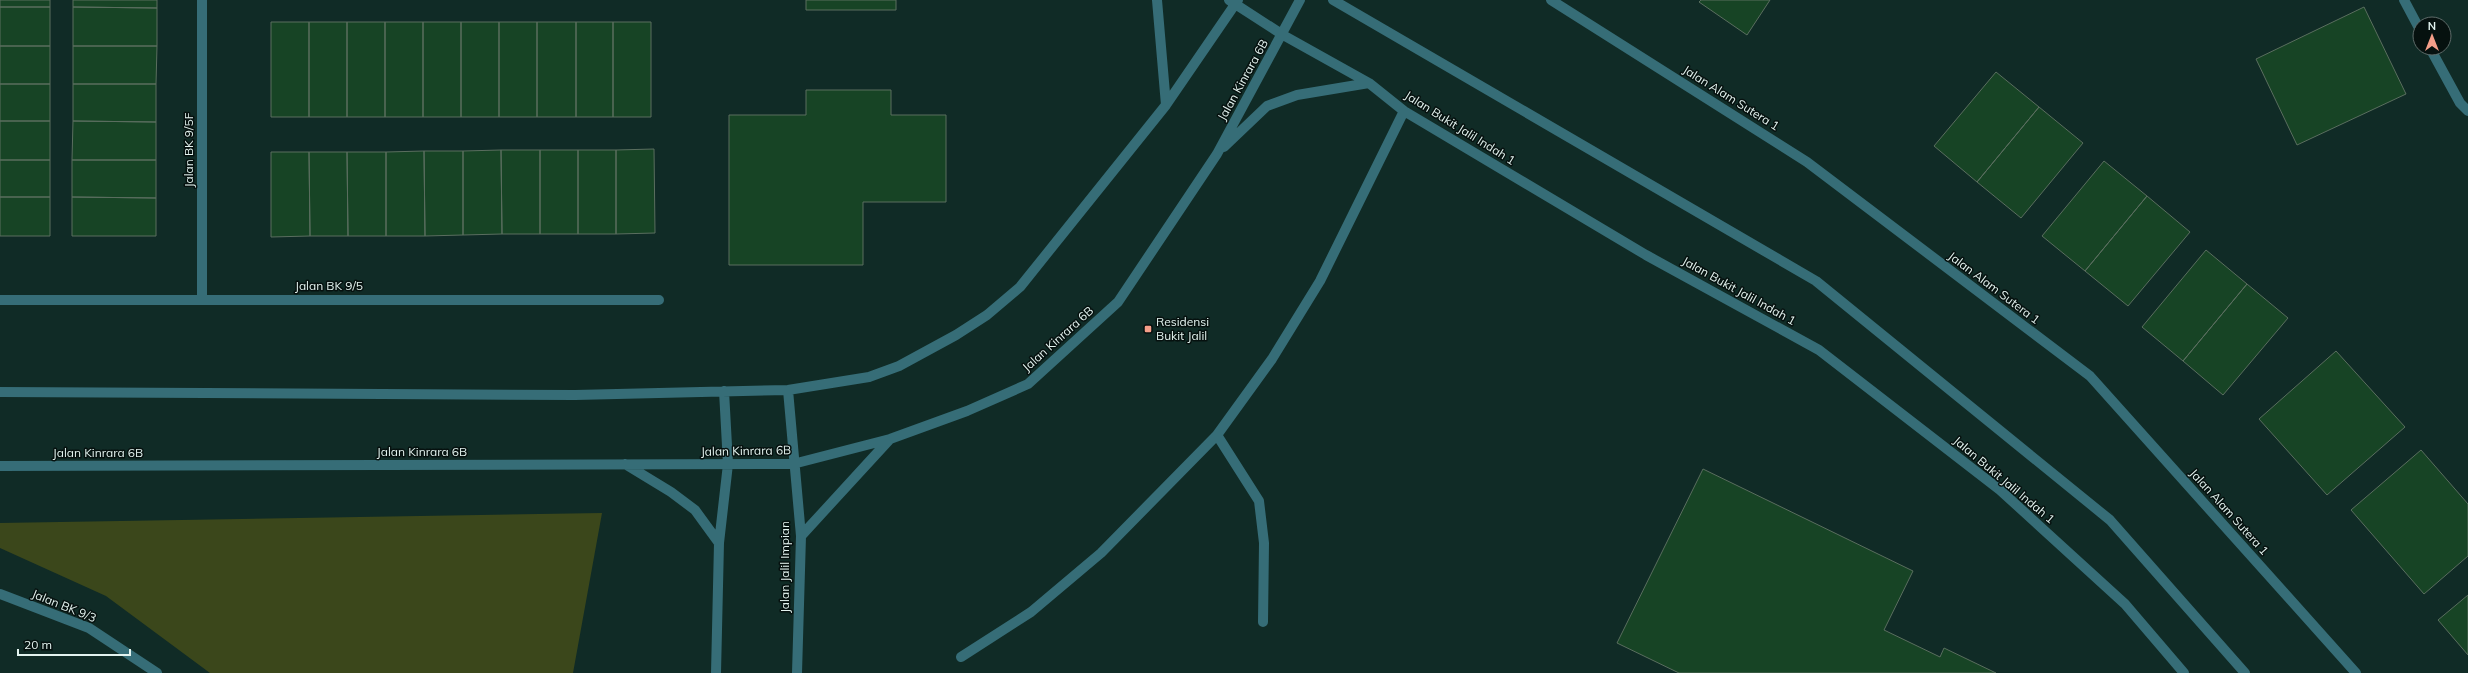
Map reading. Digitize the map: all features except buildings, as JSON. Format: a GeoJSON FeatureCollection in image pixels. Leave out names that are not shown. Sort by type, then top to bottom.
{"type":"FeatureCollection","features":[{"type":"Feature","properties":{"kind":"street","name":"Jalan BK 9/5F"},"geometry":{"type":"LineString","coordinates":[[202,0],[202,299]]}},
{"type":"Feature","properties":{"kind":"street"},"geometry":{"type":"LineString","coordinates":[[1157,0],[1166,105]]}},
{"type":"Feature","properties":{"kind":"street","name":"Jalan Kinrara 6B"},"geometry":{"type":"LineString","coordinates":[[0,466],[793,464],[890,439],[967,411],[1028,384],[1118,302],[1217,154],[1300,0]]}},
{"type":"Feature","properties":{"kind":"street"},"geometry":{"type":"LineString","coordinates":[[1333,0],[1816,281],[2110,520],[2245,673]]}},
{"type":"Feature","properties":{"kind":"street","name":"Jalan Alam Sutera 1"},"geometry":{"type":"LineString","coordinates":[[1551,0],[1807,162],[2090,376],[2356,673]]}},
{"type":"Feature","properties":{"kind":"street"},"geometry":{"type":"LineString","coordinates":[[2404,0],[2413,16]]}},
{"type":"Feature","properties":{"kind":"street"},"geometry":{"type":"LineString","coordinates":[[0,392],[575,395],[788,390],[869,377],[899,366],[956,335],[987,314],[1020,287],[1166,105],[1234,1]]}},
{"type":"Feature","properties":{"kind":"street","name":"Jalan Bukit Jalil Indah 1"},"geometry":{"type":"LineString","coordinates":[[1234,1],[1283,34],[1368,83],[1404,111],[1646,255],[1819,350],[2000,490],[2125,604],[2184,673]]}},
{"type":"Feature","properties":{"kind":"street"},"geometry":{"type":"LineString","coordinates":[[2434,56],[2460,103],[2468,111]]}},
{"type":"Feature","properties":{"kind":"street"},"geometry":{"type":"LineString","coordinates":[[1217,154],[1268,106],[1297,95],[1368,83]]}},
{"type":"Feature","properties":{"kind":"street"},"geometry":{"type":"LineString","coordinates":[[961,657],[1031,612],[1101,553],[1217,435],[1272,359],[1320,281],[1404,111]]}},
{"type":"Feature","properties":{"kind":"street","name":"Jalan BK 9/5"},"geometry":{"type":"LineString","coordinates":[[0,300],[659,300]]}},
{"type":"Feature","properties":{"kind":"street","name":"Jalan Jalil Impian"},"geometry":{"type":"LineString","coordinates":[[788,390],[793,464],[801,536],[797,673]]}},
{"type":"Feature","properties":{"kind":"street"},"geometry":{"type":"LineString","coordinates":[[716,673],[719,543],[728,464],[724,391]]}},
{"type":"Feature","properties":{"kind":"street"},"geometry":{"type":"LineString","coordinates":[[1217,435],[1259,501],[1264,543],[1262,622]]}},
{"type":"Feature","properties":{"kind":"street"},"geometry":{"type":"LineString","coordinates":[[801,536],[890,439]]}},
{"type":"Feature","properties":{"kind":"street"},"geometry":{"type":"LineString","coordinates":[[624,464],[671,492],[695,510],[719,543]]}},
{"type":"Feature","properties":{"kind":"street","name":"Jalan BK 9/3"},"geometry":{"type":"LineString","coordinates":[[0,594],[89,628],[157,673]]}},
{"type":"Feature","properties":{"kind":"green space"},"geometry":{"type":"Polygon","coordinates":[[[602,513],[573,673],[210,673],[106,596],[0,548],[0,523],[602,513]]]}},
{"type":"Feature","properties":{"kind":"place","name":"Residensi Bukit Jalil"},"geometry":{"type":"Point","coordinates":[1148,329]}}]}
